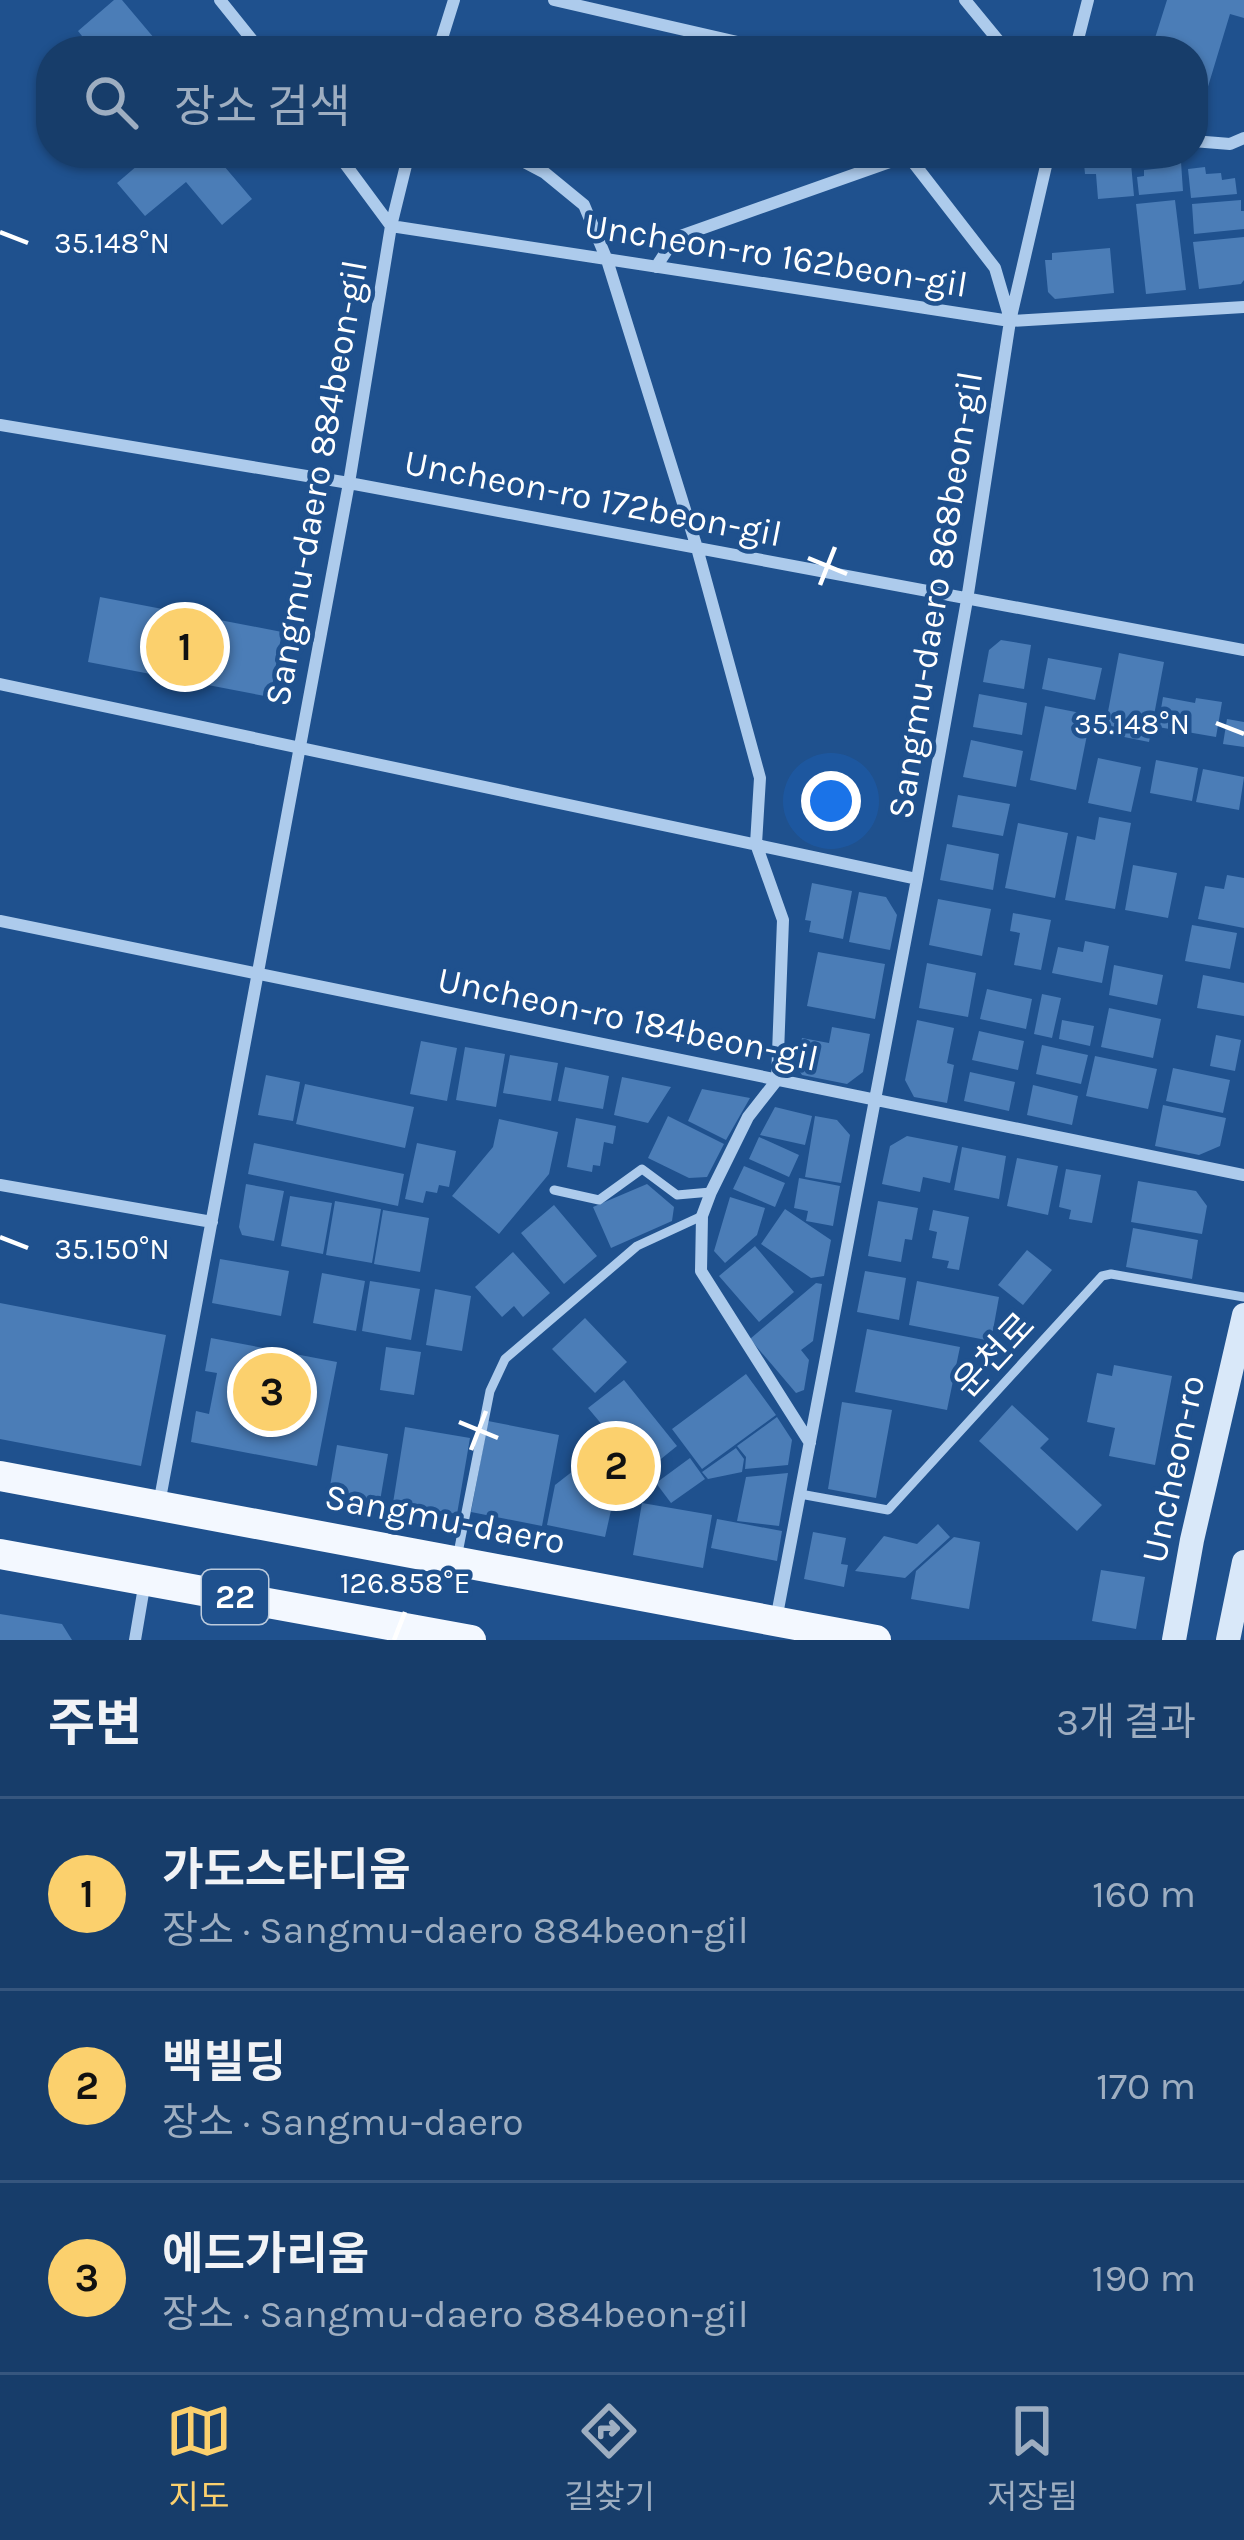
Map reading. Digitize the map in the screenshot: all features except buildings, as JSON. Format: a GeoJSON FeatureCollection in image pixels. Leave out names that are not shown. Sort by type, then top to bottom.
{"type":"FeatureCollection","features":[{"type":"Feature","properties":{"kind":"main road","name":"Sangmu-daero"},"geometry":{"type":"LineString","coordinates":[[0,1476],[875,1640]]}},
{"type":"Feature","properties":{"kind":"main road","name":"22"},"geometry":{"type":"LineString","coordinates":[[0,1554],[470,1640]]}},
{"type":"Feature","properties":{"kind":"street"},"geometry":{"type":"LineString","coordinates":[[220,0],[248,36]]}},
{"type":"Feature","properties":{"kind":"street"},"geometry":{"type":"LineString","coordinates":[[443,36],[454,0]]}},
{"type":"Feature","properties":{"kind":"street"},"geometry":{"type":"LineString","coordinates":[[554,0],[711,36]]}},
{"type":"Feature","properties":{"kind":"street"},"geometry":{"type":"LineString","coordinates":[[965,0],[994,36]]}},
{"type":"Feature","properties":{"kind":"street"},"geometry":{"type":"LineString","coordinates":[[1079,36],[1088,0]]}},
{"type":"Feature","properties":{"kind":"street"},"geometry":{"type":"LineString","coordinates":[[1208,142],[1230,144],[1244,138]]}},
{"type":"Feature","properties":{"kind":"street"},"geometry":{"type":"LineString","coordinates":[[348,168],[391,226]]}},
{"type":"Feature","properties":{"kind":"street","name":"Sangmu-daero 884beon-gil"},"geometry":{"type":"LineString","coordinates":[[158,1506],[405,168]]}},
{"type":"Feature","properties":{"kind":"street"},"geometry":{"type":"LineString","coordinates":[[536,168],[584,206],[607,260],[697,548],[760,778],[756,844],[783,920],[777,1080],[748,1117],[711,1192],[702,1216],[701,1271],[810,1443]]}},
{"type":"Feature","properties":{"kind":"street","name":"Sangmu-daero 868beon-gil"},"geometry":{"type":"LineString","coordinates":[[656,267],[675,238],[875,168]]}},
{"type":"Feature","properties":{"kind":"street","name":"Sangmu-daero 868beon-gil"},"geometry":{"type":"LineString","coordinates":[[922,168],[995,268],[1010,321]]}},
{"type":"Feature","properties":{"kind":"street","name":"Sangmu-daero 868beon-gil"},"geometry":{"type":"LineString","coordinates":[[776,1621],[917,879],[1010,321],[1046,168]]}},
{"type":"Feature","properties":{"kind":"street","name":"Uncheon-ro 162beon-gil"},"geometry":{"type":"LineString","coordinates":[[391,226],[1010,321],[1244,307]]}},
{"type":"Feature","properties":{"kind":"street","name":"Uncheon-ro 172beon-gil"},"geometry":{"type":"LineString","coordinates":[[0,425],[349,483],[1244,650]]}},
{"type":"Feature","properties":{"kind":"street","name":"Sangmu-daero 884beon-gil"},"geometry":{"type":"LineString","coordinates":[[0,684],[300,750]]}},
{"type":"Feature","properties":{"kind":"street"},"geometry":{"type":"LineString","coordinates":[[300,750],[917,879]]}},
{"type":"Feature","properties":{"kind":"street","name":"Uncheon-ro 184beon-gil"},"geometry":{"type":"LineString","coordinates":[[0,921],[1244,1175]]}},
{"type":"Feature","properties":{"kind":"street"},"geometry":{"type":"LineString","coordinates":[[0,1185],[212,1222]]}},
{"type":"Feature","properties":{"kind":"street","name":"Uncheon-ro"},"geometry":{"type":"LineString","coordinates":[[1174,1640],[1244,1315]]}},
{"type":"Feature","properties":{"kind":"street"},"geometry":{"type":"LineString","coordinates":[[1228,1640],[1244,1562]]}},
{"type":"Feature","properties":{"kind":"street"},"geometry":{"type":"LineString","coordinates":[[135,1640],[145,1580]]}},
{"type":"Feature","properties":{"kind":"lane"},"geometry":{"type":"LineString","coordinates":[[554,1190],[599,1201],[643,1169],[677,1195],[711,1192]]}},
{"type":"Feature","properties":{"kind":"lane"},"geometry":{"type":"LineString","coordinates":[[456,1561],[490,1391],[505,1359],[638,1246],[702,1216]]}},
{"type":"Feature","properties":{"kind":"lane","name":"운천로"},"geometry":{"type":"LineString","coordinates":[[800,1494],[888,1510],[1102,1276],[1244,1297]]}},
{"type":"Feature","properties":{"kind":"place","name":"가도스타디움"},"geometry":{"type":"Point","coordinates":[185,647]}},
{"type":"Feature","properties":{"kind":"place","name":"에드가리움"},"geometry":{"type":"Point","coordinates":[272,1392]}},
{"type":"Feature","properties":{"kind":"place","name":"백빌딩"},"geometry":{"type":"Point","coordinates":[616,1466]}}]}
